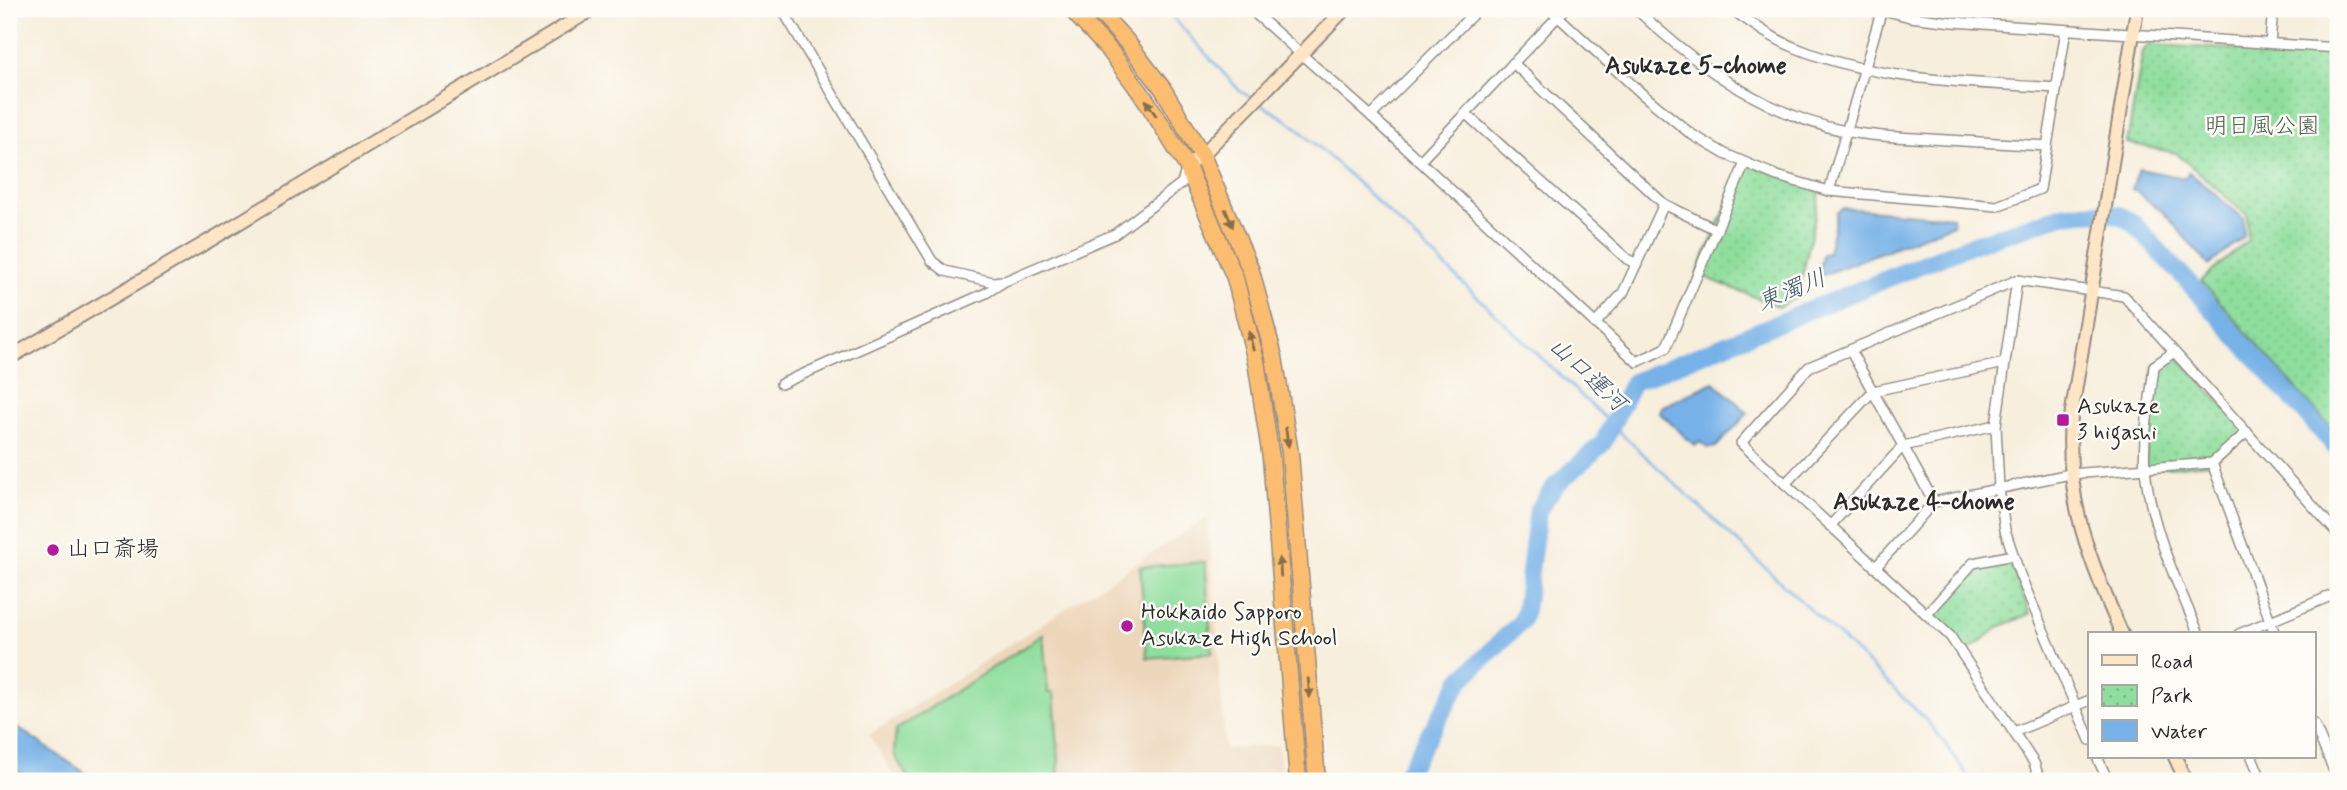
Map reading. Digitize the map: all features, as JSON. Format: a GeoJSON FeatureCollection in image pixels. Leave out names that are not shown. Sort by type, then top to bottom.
{"type":"FeatureCollection","features":[{"type":"Feature","properties":{"kind":"highway"},"geometry":{"type":"LineString","coordinates":[[1071,9],[1110,51],[1146,100],[1187,166],[1235,278],[1256,361],[1271,458],[1298,781]]}},
{"type":"Feature","properties":{"kind":"highway"},"geometry":{"type":"LineString","coordinates":[[1097,9],[1127,41],[1163,89],[1202,155],[1251,271],[1274,357],[1290,453],[1317,781]]}},
{"type":"Feature","properties":{"kind":"street"},"geometry":{"type":"LineString","coordinates":[[9,358],[593,9]]}},
{"type":"Feature","properties":{"kind":"street"},"geometry":{"type":"LineString","coordinates":[[782,9],[932,261],[945,271],[993,282],[1005,281]]}},
{"type":"Feature","properties":{"kind":"street"},"geometry":{"type":"LineString","coordinates":[[1250,9],[1371,116],[1637,362],[1666,348],[1745,163]]}},
{"type":"Feature","properties":{"kind":"street"},"geometry":{"type":"LineString","coordinates":[[781,384],[986,293],[1005,281],[1115,234],[1182,183],[1187,166],[1202,155],[1345,9]]}},
{"type":"Feature","properties":{"kind":"street"},"geometry":{"type":"LineString","coordinates":[[1371,116],[1478,9]]}},
{"type":"Feature","properties":{"kind":"street"},"geometry":{"type":"LineString","coordinates":[[1550,9],[1641,93],[1691,134],[1725,155],[1777,176],[1829,191],[1997,206],[2040,189],[2066,30]]}},
{"type":"Feature","properties":{"kind":"street"},"geometry":{"type":"LineString","coordinates":[[1420,161],[1565,9]]}},
{"type":"Feature","properties":{"kind":"street"},"geometry":{"type":"LineString","coordinates":[[1636,9],[1673,43],[1749,95],[1818,124],[1846,132],[1882,136],[2047,146]]}},
{"type":"Feature","properties":{"kind":"street"},"geometry":{"type":"LineString","coordinates":[[1731,9],[1764,32],[1794,48],[1864,71],[2056,88]]}},
{"type":"Feature","properties":{"kind":"street"},"geometry":{"type":"LineString","coordinates":[[1829,191],[1882,9],[1910,18],[1953,22],[2338,48]]}},
{"type":"Feature","properties":{"kind":"street"},"geometry":{"type":"LineString","coordinates":[[2121,632],[2086,546],[2075,506],[2070,474],[2071,416],[2137,9]]}},
{"type":"Feature","properties":{"kind":"street"},"geometry":{"type":"LineString","coordinates":[[2270,43],[2273,9]]}},
{"type":"Feature","properties":{"kind":"street"},"geometry":{"type":"LineString","coordinates":[[1513,63],[1664,204],[1717,230]]}},
{"type":"Feature","properties":{"kind":"street"},"geometry":{"type":"LineString","coordinates":[[1465,113],[1627,259],[1637,264]]}},
{"type":"Feature","properties":{"kind":"street"},"geometry":{"type":"LineString","coordinates":[[1595,324],[1623,293],[1664,204]]}},
{"type":"Feature","properties":{"kind":"street"},"geometry":{"type":"LineString","coordinates":[[2017,280],[1996,425],[1999,489],[2005,530],[2088,735]]}},
{"type":"Feature","properties":{"kind":"street"},"geometry":{"type":"LineString","coordinates":[[2040,781],[2034,763],[1950,636],[1741,443],[1809,367],[2017,280],[2124,296],[2338,534]]}},
{"type":"Feature","properties":{"kind":"street"},"geometry":{"type":"LineString","coordinates":[[1850,350],[1934,502]]}},
{"type":"Feature","properties":{"kind":"street"},"geometry":{"type":"LineString","coordinates":[[2174,352],[2154,366],[2145,469],[2157,529],[2198,632]]}},
{"type":"Feature","properties":{"kind":"street"},"geometry":{"type":"LineString","coordinates":[[1784,484],[1873,391],[2005,363]]}},
{"type":"Feature","properties":{"kind":"street"},"geometry":{"type":"LineString","coordinates":[[1830,526],[1903,446],[1996,425]]}},
{"type":"Feature","properties":{"kind":"street"},"geometry":{"type":"LineString","coordinates":[[1875,568],[1934,502],[2070,474],[2212,463],[2247,432]]}},
{"type":"Feature","properties":{"kind":"street"},"geometry":{"type":"LineString","coordinates":[[2212,463],[2274,632]]}},
{"type":"Feature","properties":{"kind":"street"},"geometry":{"type":"LineString","coordinates":[[1927,614],[1973,563],[2013,555]]}},
{"type":"Feature","properties":{"kind":"street"},"geometry":{"type":"LineString","coordinates":[[2244,632],[2335,593],[2338,608]]}},
{"type":"Feature","properties":{"kind":"street"},"geometry":{"type":"LineString","coordinates":[[2014,732],[2088,701]]}},
{"type":"Feature","properties":{"kind":"street"},"geometry":{"type":"LineString","coordinates":[[2316,729],[2338,780]]}},
{"type":"Feature","properties":{"kind":"street"},"geometry":{"type":"LineString","coordinates":[[2097,758],[2108,781]]}},
{"type":"Feature","properties":{"kind":"street"},"geometry":{"type":"LineString","coordinates":[[2175,758],[2186,781]]}},
{"type":"Feature","properties":{"kind":"street"},"geometry":{"type":"LineString","coordinates":[[2252,758],[2262,781]]}},
{"type":"Feature","properties":{"kind":"shaded area","name":"Hokkaido Sapporo Asukaze High School"},"geometry":{"type":"Polygon","coordinates":[[[1208,517],[1225,749],[1279,745],[1282,781],[897,781],[869,735],[1208,517]]]}},
{"type":"Feature","properties":{"kind":"green space","name":"明日風公園"},"geometry":{"type":"Polygon","coordinates":[[[2149,45],[2338,54],[2338,436],[2201,281],[2248,240],[2247,215],[2176,153],[2127,143],[2143,51],[2149,45]]]}},
{"type":"Feature","properties":{"kind":"green space"},"geometry":{"type":"Polygon","coordinates":[[[1745,163],[1821,189],[1798,296],[1779,307],[1697,274],[1745,163]]]}},
{"type":"Feature","properties":{"kind":"green space"},"geometry":{"type":"Polygon","coordinates":[[[2174,352],[2247,432],[2212,463],[2145,469],[2154,366],[2174,352]]]}},
{"type":"Feature","properties":{"kind":"green space"},"geometry":{"type":"Polygon","coordinates":[[[2009,559],[2030,614],[1999,627],[1966,653],[1931,614],[1980,566],[2009,559]]]}},
{"type":"Feature","properties":{"kind":"green space"},"geometry":{"type":"Polygon","coordinates":[[[1205,562],[1212,653],[1147,658],[1140,567],[1205,562]]]}},
{"type":"Feature","properties":{"kind":"green space"},"geometry":{"type":"Polygon","coordinates":[[[1043,635],[1048,693],[1054,693],[1058,781],[910,781],[894,754],[896,730],[1043,635]]]}},
{"type":"Feature","properties":{"kind":"water"},"geometry":{"type":"Polygon","coordinates":[[[2139,169],[2185,178],[2189,172],[2243,218],[2244,237],[2209,265],[2161,210],[2132,189],[2139,169]]]}},
{"type":"Feature","properties":{"kind":"water"},"geometry":{"type":"Polygon","coordinates":[[[1843,208],[1952,217],[1953,224],[1818,277],[1822,254],[1828,253],[1837,212],[1843,208]]]}},
{"type":"Feature","properties":{"kind":"water"},"geometry":{"type":"Polygon","coordinates":[[[1714,382],[1748,413],[1716,447],[1708,448],[1700,442],[1695,446],[1659,412],[1661,407],[1714,382]]]}},
{"type":"Feature","properties":{"kind":"water"},"geometry":{"type":"Polygon","coordinates":[[[9,722],[97,781],[32,781],[9,766],[9,722]]]}},
{"type":"Feature","properties":{"kind":"waterway","name":"山口運河"},"geometry":{"type":"LineString","coordinates":[[1165,9],[1240,91],[1253,99]]}},
{"type":"Feature","properties":{"kind":"waterway","name":"山口運河"},"geometry":{"type":"LineString","coordinates":[[1258,102],[1293,124],[1347,173],[1860,656],[1927,721],[1971,781]]}},
{"type":"Feature","properties":{"kind":"waterway","name":"東濁川"},"geometry":{"type":"LineString","coordinates":[[1402,781],[1461,680],[1521,622],[1525,610],[1538,510],[1555,486],[1603,443],[1633,382],[1965,247],[2066,214],[2100,212],[2119,215],[2132,222],[2338,450]]}},
{"type":"Feature","properties":{"kind":"place","name":"Asukaze 3 higashi"},"geometry":{"type":"Point","coordinates":[2063,420]}},
{"type":"Feature","properties":{"kind":"place","name":"山口斎場"},"geometry":{"type":"Point","coordinates":[53,550]}},
{"type":"Feature","properties":{"kind":"place","name":"Hokkaido Sapporo Asukaze High School"},"geometry":{"type":"Point","coordinates":[1127,626]}},
{"type":"Feature","properties":{"kind":"district","name":"Asukaze 5-chome"},"geometry":{"type":"Point","coordinates":[1696,66]}},
{"type":"Feature","properties":{"kind":"district","name":"Asukaze 4-chome"},"geometry":{"type":"Point","coordinates":[1924,502]}}]}
